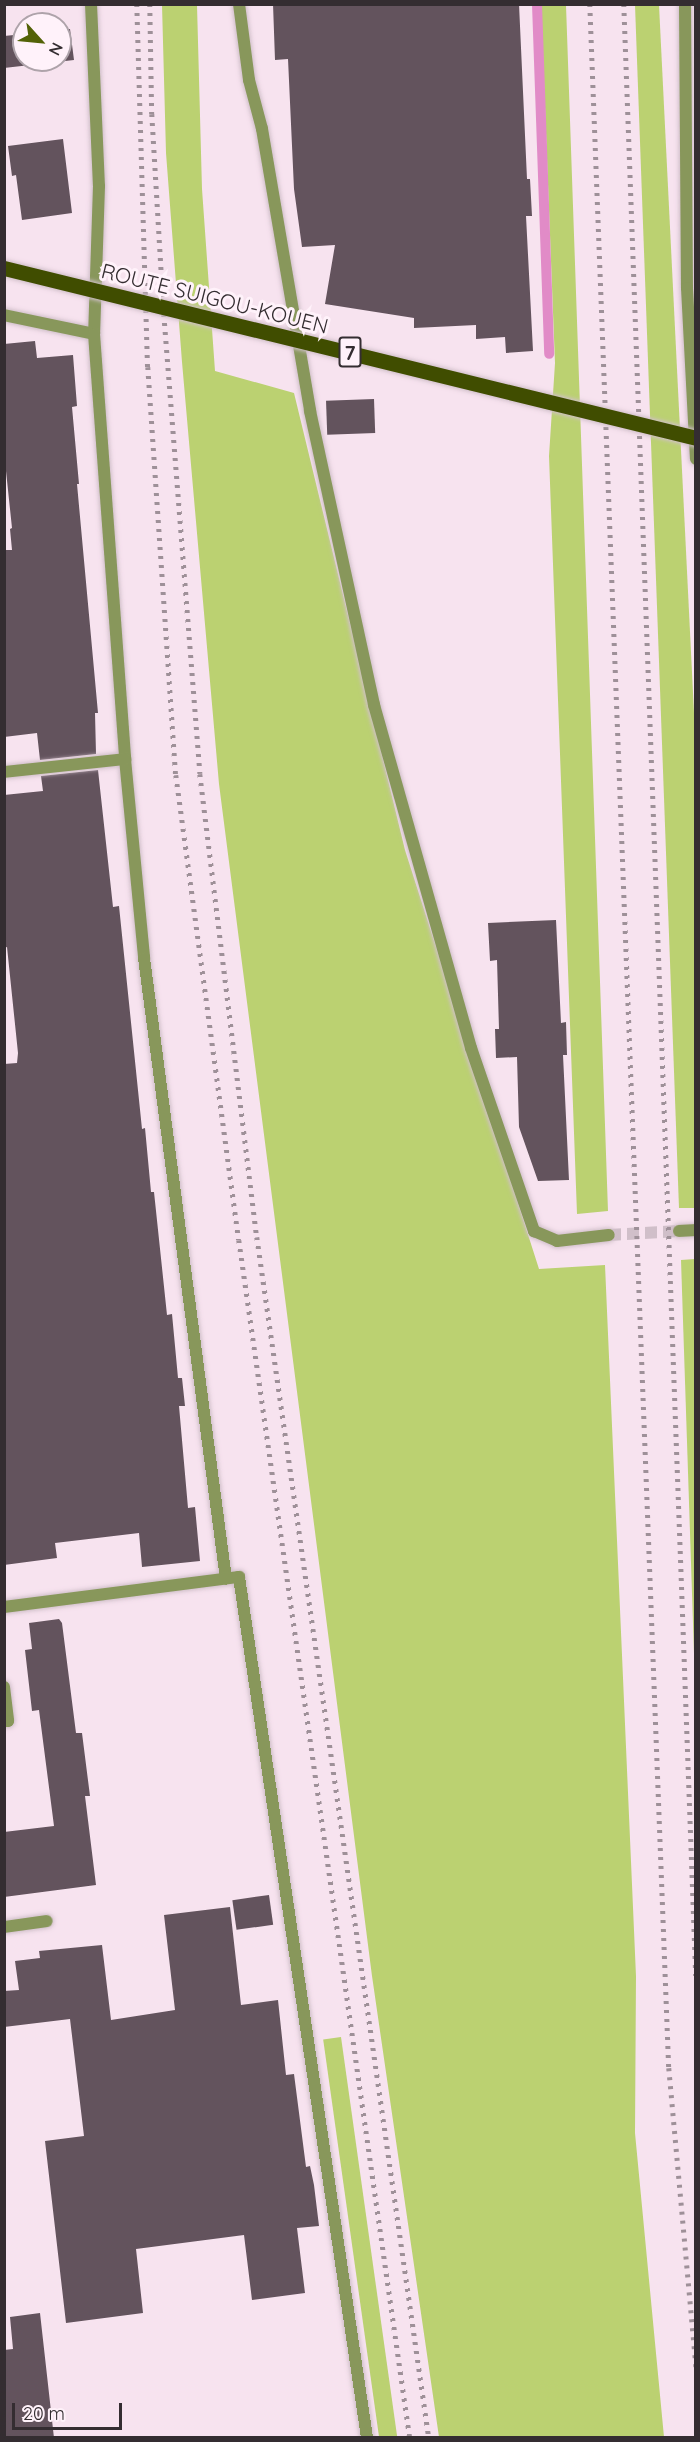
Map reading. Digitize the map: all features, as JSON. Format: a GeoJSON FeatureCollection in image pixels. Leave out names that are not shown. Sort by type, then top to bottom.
{"type":"FeatureCollection","features":[{"type":"Feature","properties":{"kind":"main road","name":"ROUTE SUIGOU-KOUEN"},"geometry":{"type":"LineString","coordinates":[[4,268],[696,438]]}},
{"type":"Feature","properties":{"kind":"street"},"geometry":{"type":"LineString","coordinates":[[91,4],[99,186],[93,334],[125,759],[144,958],[226,1579]]}},
{"type":"Feature","properties":{"kind":"street"},"geometry":{"type":"LineString","coordinates":[[239,4],[249,80],[262,129],[310,411],[374,705],[471,1048],[534,1232],[557,1241],[609,1235]]}},
{"type":"Feature","properties":{"kind":"street"},"geometry":{"type":"LineString","coordinates":[[685,4],[687,288],[696,459]]}},
{"type":"Feature","properties":{"kind":"street"},"geometry":{"type":"LineString","coordinates":[[4,315],[93,334]]}},
{"type":"Feature","properties":{"kind":"street"},"geometry":{"type":"LineString","coordinates":[[4,772],[125,759]]}},
{"type":"Feature","properties":{"kind":"street"},"geometry":{"type":"LineString","coordinates":[[679,1231],[696,1230]]}},
{"type":"Feature","properties":{"kind":"street"},"geometry":{"type":"LineString","coordinates":[[4,1606],[239,1577],[366,2438]]}},
{"type":"Feature","properties":{"kind":"street"},"geometry":{"type":"LineString","coordinates":[[4,1687],[8,1721],[4,1721]]}},
{"type":"Feature","properties":{"kind":"street"},"geometry":{"type":"LineString","coordinates":[[4,1927],[47,1921]]}},
{"type":"Feature","properties":{"kind":"green space"},"geometry":{"type":"Polygon","coordinates":[[[162,5],[197,5],[202,189],[215,371],[294,393],[405,850],[539,1269],[605,1265],[636,1976],[635,2133],[664,2437],[439,2437],[372,1976],[219,784],[166,153],[162,5]]]}},
{"type":"Feature","properties":{"kind":"green space"},"geometry":{"type":"Polygon","coordinates":[[[541,5],[566,5],[608,1211],[577,1214],[549,456],[555,363],[541,5]]]}},
{"type":"Feature","properties":{"kind":"green space"},"geometry":{"type":"Polygon","coordinates":[[[635,5],[659,5],[695,733],[695,1208],[679,1208],[635,5]]]}},
{"type":"Feature","properties":{"kind":"green space"},"geometry":{"type":"Polygon","coordinates":[[[696,1259],[695,1684],[681,1260],[696,1259]]]}},
{"type":"Feature","properties":{"kind":"green space"},"geometry":{"type":"Polygon","coordinates":[[[341,2037],[397,2437],[379,2438],[323,2040],[341,2037]]]}},
{"type":"Feature","properties":{"kind":"building"},"geometry":{"type":"Polygon","coordinates":[[[273,4],[519,4],[527,179],[530,179],[532,216],[526,216],[533,351],[506,353],[505,337],[476,339],[476,325],[414,328],[414,318],[325,304],[335,245],[302,247],[294,189],[288,59],[275,60],[273,4]]]}},
{"type":"Feature","properties":{"kind":"building"},"geometry":{"type":"Polygon","coordinates":[[[12,35],[12,67],[4,68],[4,36],[12,35]]]}},
{"type":"Feature","properties":{"kind":"building"},"geometry":{"type":"Polygon","coordinates":[[[63,139],[72,213],[22,220],[16,175],[12,176],[8,146],[63,139]]]}},
{"type":"Feature","properties":{"kind":"building"},"geometry":{"type":"Polygon","coordinates":[[[35,341],[37,358],[73,355],[77,406],[72,407],[79,484],[77,484],[98,713],[95,713],[96,754],[40,760],[37,733],[4,737],[4,550],[12,550],[10,529],[12,528],[4,452],[4,344],[35,341]]]}},
{"type":"Feature","properties":{"kind":"building"},"geometry":{"type":"Polygon","coordinates":[[[374,399],[375,433],[327,435],[326,401],[374,399]]]}},
{"type":"Feature","properties":{"kind":"building"},"geometry":{"type":"Polygon","coordinates":[[[98,770],[113,907],[119,906],[142,1129],[145,1128],[151,1192],[154,1192],[167,1315],[172,1314],[178,1378],[182,1378],[185,1406],[179,1406],[188,1508],[195,1507],[200,1561],[142,1567],[139,1533],[55,1543],[57,1558],[4,1565],[4,1064],[17,1063],[18,1053],[7,947],[4,948],[4,795],[43,791],[41,776],[98,770]]]}},
{"type":"Feature","properties":{"kind":"building"},"geometry":{"type":"Polygon","coordinates":[[[556,920],[561,1023],[566,1022],[567,1055],[563,1055],[569,1180],[538,1181],[519,1127],[517,1057],[496,1058],[495,1029],[499,1029],[497,960],[490,961],[488,923],[556,920]]]}},
{"type":"Feature","properties":{"kind":"building"},"geometry":{"type":"Polygon","coordinates":[[[59,1619],[62,1623],[76,1733],[82,1733],[90,1796],[85,1796],[96,1885],[4,1897],[4,1832],[54,1826],[39,1710],[32,1711],[25,1650],[32,1649],[29,1623],[59,1619]]]}},
{"type":"Feature","properties":{"kind":"building"},"geometry":{"type":"Polygon","coordinates":[[[269,1895],[273,1925],[237,1930],[232,1900],[269,1895]]]}},
{"type":"Feature","properties":{"kind":"building"},"geometry":{"type":"Polygon","coordinates":[[[230,1907],[241,2005],[278,2000],[286,2075],[294,2074],[306,2167],[310,2166],[319,2226],[297,2228],[305,2293],[252,2300],[244,2235],[136,2249],[143,2313],[66,2323],[45,2141],[84,2136],[70,2019],[4,2027],[4,1991],[19,1990],[15,1961],[40,1958],[39,1951],[102,1945],[111,2020],[175,2010],[164,1915],[230,1907]]]}},
{"type":"Feature","properties":{"kind":"building"},"geometry":{"type":"Polygon","coordinates":[[[40,2313],[54,2438],[4,2438],[4,2350],[13,2349],[10,2317],[40,2313]]]}},
{"type":"Feature","properties":{"kind":"waterway"},"geometry":{"type":"LineString","coordinates":[[537,4],[549,354]]}},
{"type":"Feature","properties":{"kind":"tunnel"},"geometry":{"type":"LineString","coordinates":[[609,1235],[679,1231]]}},
{"type":"Feature","properties":{"kind":"railway"},"geometry":{"type":"LineString","coordinates":[[137,4],[148,367],[176,775],[239,1240],[410,2438]]}},
{"type":"Feature","properties":{"kind":"railway"},"geometry":{"type":"LineString","coordinates":[[150,4],[152,114],[164,314],[200,774],[257,1237],[429,2438]]}},
{"type":"Feature","properties":{"kind":"railway"},"geometry":{"type":"LineString","coordinates":[[590,4],[669,2068],[696,2367]]}},
{"type":"Feature","properties":{"kind":"railway"},"geometry":{"type":"LineString","coordinates":[[624,4],[696,1976]]}}]}
